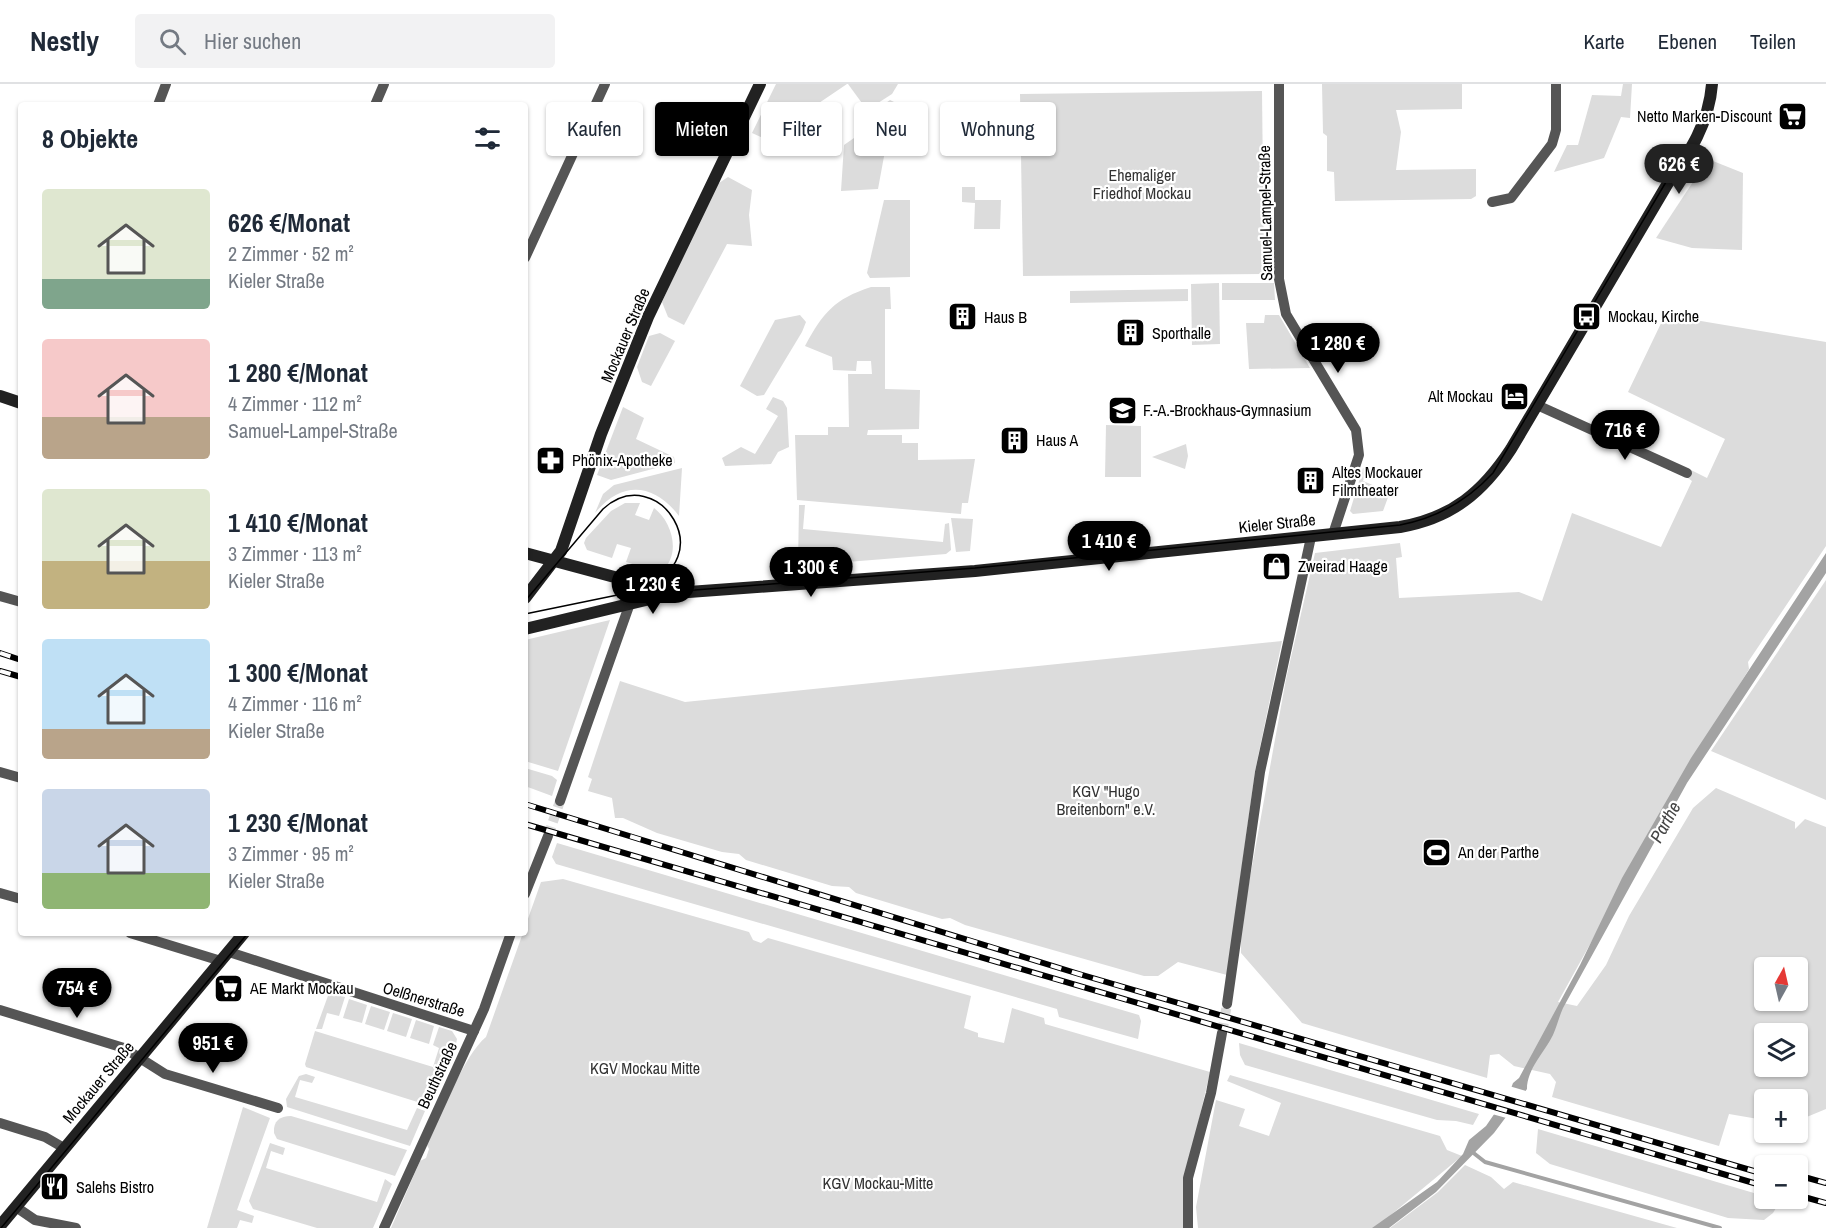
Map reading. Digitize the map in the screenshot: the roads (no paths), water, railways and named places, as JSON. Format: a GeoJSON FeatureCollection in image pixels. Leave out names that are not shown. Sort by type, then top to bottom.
{"type":"FeatureCollection","features":[{"type":"Feature","properties":{"kind":"main road","name":"Mockauer Straße"},"geometry":{"type":"LineString","coordinates":[[528,594],[555,561],[601,434],[648,317],[760,84]]}},
{"type":"Feature","properties":{"kind":"main road","name":"Kieler Straße"},"geometry":{"type":"LineString","coordinates":[[528,628],[629,606],[675,593],[975,571],[1311,537],[1420,524],[1439,517],[1478,493],[1495,474],[1668,183],[1688,155],[1705,123],[1712,84]]}},
{"type":"Feature","properties":{"kind":"main road"},"geometry":{"type":"LineString","coordinates":[[0,396],[18,402]]}},
{"type":"Feature","properties":{"kind":"main road","name":"Kieler Straße"},"geometry":{"type":"LineString","coordinates":[[528,554],[675,593]]}},
{"type":"Feature","properties":{"kind":"main road","name":"Mockauer Straße"},"geometry":{"type":"LineString","coordinates":[[0,1226],[242,936]]}},
{"type":"Feature","properties":{"kind":"street"},"geometry":{"type":"LineString","coordinates":[[159,102],[166,84]]}},
{"type":"Feature","properties":{"kind":"street"},"geometry":{"type":"LineString","coordinates":[[376,102],[384,84]]}},
{"type":"Feature","properties":{"kind":"street"},"geometry":{"type":"LineString","coordinates":[[528,251],[605,84]]}},
{"type":"Feature","properties":{"kind":"street","name":"Samuel-Lampel-Straße"},"geometry":{"type":"LineString","coordinates":[[1279,84],[1279,279],[1286,314],[1356,430],[1359,454],[1333,534]]}},
{"type":"Feature","properties":{"kind":"street"},"geometry":{"type":"LineString","coordinates":[[1492,202],[1511,198],[1552,144],[1556,130],[1556,84]]}},
{"type":"Feature","properties":{"kind":"street"},"geometry":{"type":"LineString","coordinates":[[1537,405],[1687,473]]}},
{"type":"Feature","properties":{"kind":"street"},"geometry":{"type":"LineString","coordinates":[[1227,1004],[1260,772],[1311,537]]}},
{"type":"Feature","properties":{"kind":"street"},"geometry":{"type":"LineString","coordinates":[[0,596],[18,601]]}},
{"type":"Feature","properties":{"kind":"street"},"geometry":{"type":"LineString","coordinates":[[560,801],[629,606]]}},
{"type":"Feature","properties":{"kind":"street"},"geometry":{"type":"LineString","coordinates":[[0,772],[18,777]]}},
{"type":"Feature","properties":{"kind":"street"},"geometry":{"type":"LineString","coordinates":[[528,886],[548,836]]}},
{"type":"Feature","properties":{"kind":"street"},"geometry":{"type":"LineString","coordinates":[[0,893],[18,898]]}},
{"type":"Feature","properties":{"kind":"street","name":"Oelßnerstraße"},"geometry":{"type":"LineString","coordinates":[[142,936],[225,956],[474,1031]]}},
{"type":"Feature","properties":{"kind":"street","name":"Beuthstraße"},"geometry":{"type":"LineString","coordinates":[[384,1228],[474,1031],[510,936]]}},
{"type":"Feature","properties":{"kind":"street"},"geometry":{"type":"LineString","coordinates":[[0,1010],[124,1048],[165,1074],[278,1108]]}},
{"type":"Feature","properties":{"kind":"street"},"geometry":{"type":"LineString","coordinates":[[1188,1228],[1188,1178],[1212,1093],[1222,1033]]}},
{"type":"Feature","properties":{"kind":"street"},"geometry":{"type":"LineString","coordinates":[[0,1123],[45,1137],[64,1148]]}},
{"type":"Feature","properties":{"kind":"street"},"geometry":{"type":"LineString","coordinates":[[16,1207],[35,1220],[76,1228]]}},
{"type":"Feature","properties":{"kind":"water","name":"Parthe"},"geometry":{"type":"Polygon","coordinates":[[[1826,553],[1826,573],[1687,783],[1563,1008],[1553,1035],[1530,1075],[1527,1089],[1494,1133],[1436,1192],[1389,1228],[1372,1228],[1437,1182],[1463,1154],[1469,1140],[1486,1126],[1513,1083],[1519,1078],[1580,965],[1622,878],[1691,758],[1826,553]]]}},
{"type":"Feature","properties":{"kind":"waterway"},"geometry":{"type":"LineString","coordinates":[[1471,1151],[1485,1162],[1720,1228]]}},
{"type":"Feature","properties":{"kind":"tunnel"},"geometry":{"type":"LineString","coordinates":[[548,836],[560,801]]}},
{"type":"Feature","properties":{"kind":"tunnel"},"geometry":{"type":"LineString","coordinates":[[1222,1033],[1227,1004]]}},
{"type":"Feature","properties":{"kind":"tram line"},"geometry":{"type":"LineString","coordinates":[[528,613],[632,592],[695,590],[975,568],[1400,525],[1439,513],[1473,492],[1493,473],[1666,182],[1688,155]]}},
{"type":"Feature","properties":{"kind":"tram line"},"geometry":{"type":"LineString","coordinates":[[528,597],[603,509],[624,497],[644,496],[661,505],[674,520],[680,538],[678,557],[665,574],[641,587]]}},
{"type":"Feature","properties":{"kind":"tram line"},"geometry":{"type":"LineString","coordinates":[[1,1228],[245,936]]}},
{"type":"Feature","properties":{"kind":"railway"},"geometry":{"type":"LineString","coordinates":[[0,653],[18,659]]}},
{"type":"Feature","properties":{"kind":"railway"},"geometry":{"type":"LineString","coordinates":[[0,671],[18,676]]}},
{"type":"Feature","properties":{"kind":"railway"},"geometry":{"type":"LineString","coordinates":[[528,805],[1079,974],[1754,1171]]}},
{"type":"Feature","properties":{"kind":"railway"},"geometry":{"type":"LineString","coordinates":[[528,825],[1754,1183]]}},
{"type":"Feature","properties":{"kind":"railway"},"geometry":{"type":"LineString","coordinates":[[1808,1178],[1826,1183]]}},
{"type":"Feature","properties":{"kind":"railway"},"geometry":{"type":"LineString","coordinates":[[1808,1198],[1826,1203]]}},
{"type":"Feature","properties":{"kind":"place","name":"Netto Marken-Discount"},"geometry":{"type":"Point","coordinates":[1793,116]}},
{"type":"Feature","properties":{"kind":"place","name":"Mockau, Kirche"},"geometry":{"type":"Point","coordinates":[1587,316]}},
{"type":"Feature","properties":{"kind":"place","name":"Haus B"},"geometry":{"type":"Point","coordinates":[963,317]}},
{"type":"Feature","properties":{"kind":"place","name":"Sporthalle"},"geometry":{"type":"Point","coordinates":[1131,333]}},
{"type":"Feature","properties":{"kind":"place","name":"Alt Mockau"},"geometry":{"type":"Point","coordinates":[1514,396]}},
{"type":"Feature","properties":{"kind":"place","name":"F.-A.-Brockhaus-Gymnasium"},"geometry":{"type":"Point","coordinates":[1122,410]}},
{"type":"Feature","properties":{"kind":"place","name":"Haus A"},"geometry":{"type":"Point","coordinates":[1015,440]}},
{"type":"Feature","properties":{"kind":"place","name":"Phönix-Apotheke"},"geometry":{"type":"Point","coordinates":[551,460]}},
{"type":"Feature","properties":{"kind":"place","name":"Altes Mockauer Filmtheater"},"geometry":{"type":"Point","coordinates":[1311,481]}},
{"type":"Feature","properties":{"kind":"place","name":"Zweirad Haage"},"geometry":{"type":"Point","coordinates":[1277,566]}},
{"type":"Feature","properties":{"kind":"place","name":"An der Parthe"},"geometry":{"type":"Point","coordinates":[1437,852]}},
{"type":"Feature","properties":{"kind":"place","name":"AE Markt Mockau"},"geometry":{"type":"Point","coordinates":[229,988]}},
{"type":"Feature","properties":{"kind":"place","name":"Salehs Bistro"},"geometry":{"type":"Point","coordinates":[55,1187]}},
{"type":"Feature","properties":{"kind":"park label","name":"Ehemaliger Friedhof Mockau"},"geometry":{"type":"Point","coordinates":[1142,184]}},
{"type":"Feature","properties":{"kind":"park label","name":"KGV \"Hugo Breitenborn\" e.V."},"geometry":{"type":"Point","coordinates":[1106,800]}},
{"type":"Feature","properties":{"kind":"park label","name":"KGV Mockau Mitte"},"geometry":{"type":"Point","coordinates":[645,1068]}},
{"type":"Feature","properties":{"kind":"park label","name":"KGV Mockau-Mitte"},"geometry":{"type":"Point","coordinates":[878,1183]}}]}
